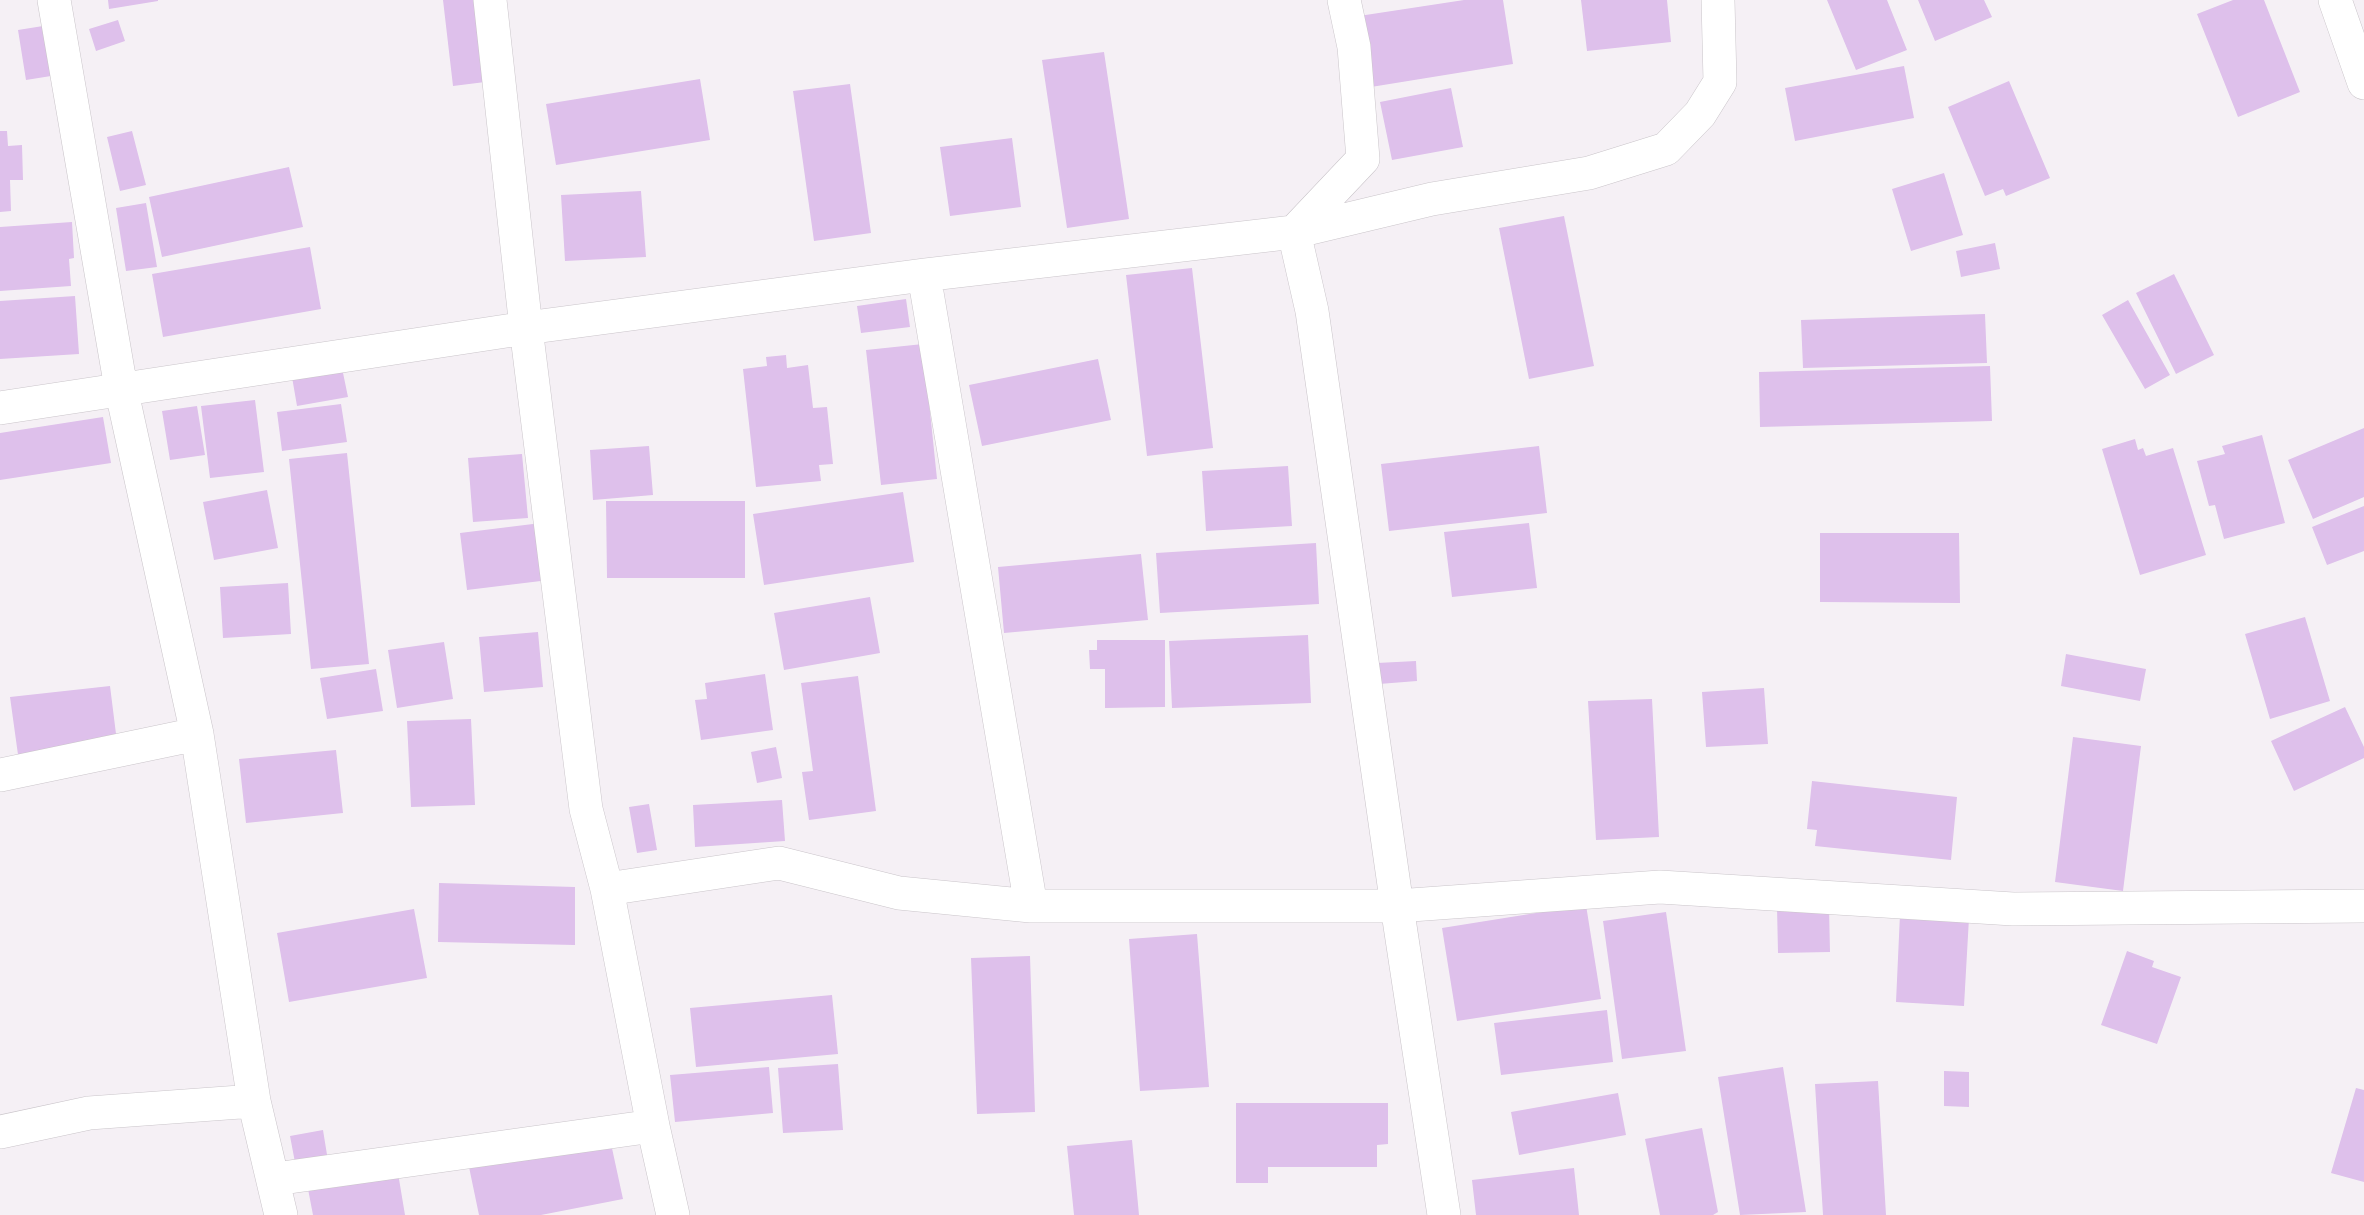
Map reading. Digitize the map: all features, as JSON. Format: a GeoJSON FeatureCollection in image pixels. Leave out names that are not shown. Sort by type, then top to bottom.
{"type":"FeatureCollection","features":[{"type":"Feature","properties":{"kind":"street"},"geometry":{"type":"LineString","coordinates":[[54,0],[121,388],[197,734],[254,1101],[281,1215]]}},
{"type":"Feature","properties":{"kind":"street"},"geometry":{"type":"LineString","coordinates":[[489,0],[526,328],[586,809],[607,890],[653,1126],[673,1215]]}},
{"type":"Feature","properties":{"kind":"street"},"geometry":{"type":"LineString","coordinates":[[1294,232],[1363,159],[1354,47],[1344,0]]}},
{"type":"Feature","properties":{"kind":"street"},"geometry":{"type":"LineString","coordinates":[[0,408],[526,328],[924,275],[1294,232],[1432,200],[1589,173],[1666,148],[1700,114],[1720,82],[1718,0]]}},
{"type":"Feature","properties":{"kind":"street"},"geometry":{"type":"LineString","coordinates":[[2334,0],[2364,83]]}},
{"type":"Feature","properties":{"kind":"street"},"geometry":{"type":"LineString","coordinates":[[1294,232],[1312,311],[1397,906],[1444,1215]]}},
{"type":"Feature","properties":{"kind":"street"},"geometry":{"type":"LineString","coordinates":[[924,275],[1031,906]]}},
{"type":"Feature","properties":{"kind":"street"},"geometry":{"type":"LineString","coordinates":[[0,775],[197,734]]}},
{"type":"Feature","properties":{"kind":"street"},"geometry":{"type":"LineString","coordinates":[[607,890],[779,863],[898,893],[1031,906],[1397,906],[1660,887],[2013,909],[2364,906]]}},
{"type":"Feature","properties":{"kind":"street"},"geometry":{"type":"LineString","coordinates":[[0,1132],[89,1113],[254,1101]]}},
{"type":"Feature","properties":{"kind":"street"},"geometry":{"type":"LineString","coordinates":[[274,1179],[653,1126]]}},
{"type":"Feature","properties":{"kind":"building"},"geometry":{"type":"Polygon","coordinates":[[[108,0],[158,0],[158,1],[109,9],[108,0]]]}},
{"type":"Feature","properties":{"kind":"building"},"geometry":{"type":"Polygon","coordinates":[[[443,0],[483,0],[493,81],[453,86],[443,0]]]}},
{"type":"Feature","properties":{"kind":"building"},"geometry":{"type":"Polygon","coordinates":[[[1464,0],[1503,0],[1513,64],[1371,87],[1359,16],[1464,0]]]}},
{"type":"Feature","properties":{"kind":"building"},"geometry":{"type":"Polygon","coordinates":[[[1581,0],[1667,0],[1671,42],[1587,51],[1581,0]]]}},
{"type":"Feature","properties":{"kind":"building"},"geometry":{"type":"Polygon","coordinates":[[[1827,0],[1887,0],[1907,50],[1856,70],[1827,0]]]}},
{"type":"Feature","properties":{"kind":"building"},"geometry":{"type":"Polygon","coordinates":[[[1918,0],[1984,0],[1992,17],[1935,41],[1918,0]]]}},
{"type":"Feature","properties":{"kind":"building"},"geometry":{"type":"Polygon","coordinates":[[[2233,0],[2264,0],[2300,92],[2238,117],[2197,14],[2233,0]]]}},
{"type":"Feature","properties":{"kind":"building"},"geometry":{"type":"Polygon","coordinates":[[[118,20],[125,41],[96,51],[89,29],[118,20]]]}},
{"type":"Feature","properties":{"kind":"building"},"geometry":{"type":"Polygon","coordinates":[[[43,26],[51,76],[26,80],[18,30],[43,26]]]}},
{"type":"Feature","properties":{"kind":"building"},"geometry":{"type":"Polygon","coordinates":[[[1104,52],[1129,219],[1067,228],[1042,60],[1104,52]]]}},
{"type":"Feature","properties":{"kind":"building"},"geometry":{"type":"Polygon","coordinates":[[[1904,66],[1914,118],[1795,141],[1785,88],[1904,66]]]}},
{"type":"Feature","properties":{"kind":"building"},"geometry":{"type":"Polygon","coordinates":[[[700,79],[710,140],[556,165],[546,104],[700,79]]]}},
{"type":"Feature","properties":{"kind":"building"},"geometry":{"type":"Polygon","coordinates":[[[2009,81],[2050,178],[2006,196],[2003,189],[1985,196],[1948,107],[2009,81]]]}},
{"type":"Feature","properties":{"kind":"building"},"geometry":{"type":"Polygon","coordinates":[[[850,84],[871,233],[814,241],[793,91],[850,84]]]}},
{"type":"Feature","properties":{"kind":"building"},"geometry":{"type":"Polygon","coordinates":[[[1451,88],[1463,147],[1392,160],[1380,102],[1451,88]]]}},
{"type":"Feature","properties":{"kind":"building"},"geometry":{"type":"Polygon","coordinates":[[[0,131],[7,131],[8,146],[22,145],[23,180],[10,180],[11,211],[0,212],[0,131]]]}},
{"type":"Feature","properties":{"kind":"building"},"geometry":{"type":"Polygon","coordinates":[[[132,131],[146,185],[120,191],[107,137],[132,131]]]}},
{"type":"Feature","properties":{"kind":"building"},"geometry":{"type":"Polygon","coordinates":[[[1012,138],[1021,207],[950,216],[940,147],[1012,138]]]}},
{"type":"Feature","properties":{"kind":"building"},"geometry":{"type":"Polygon","coordinates":[[[289,167],[303,227],[162,257],[149,197],[289,167]]]}},
{"type":"Feature","properties":{"kind":"building"},"geometry":{"type":"Polygon","coordinates":[[[1944,173],[1963,235],[1911,251],[1892,189],[1944,173]]]}},
{"type":"Feature","properties":{"kind":"building"},"geometry":{"type":"Polygon","coordinates":[[[641,191],[646,257],[565,261],[561,195],[641,191]]]}},
{"type":"Feature","properties":{"kind":"building"},"geometry":{"type":"Polygon","coordinates":[[[146,203],[157,267],[126,271],[116,208],[146,203]]]}},
{"type":"Feature","properties":{"kind":"building"},"geometry":{"type":"Polygon","coordinates":[[[1564,216],[1594,366],[1529,379],[1499,228],[1564,216]]]}},
{"type":"Feature","properties":{"kind":"building"},"geometry":{"type":"Polygon","coordinates":[[[72,222],[74,258],[69,259],[71,286],[0,291],[0,227],[72,222]]]}},
{"type":"Feature","properties":{"kind":"building"},"geometry":{"type":"Polygon","coordinates":[[[1995,243],[2000,269],[1961,277],[1956,251],[1995,243]]]}},
{"type":"Feature","properties":{"kind":"building"},"geometry":{"type":"Polygon","coordinates":[[[310,247],[321,309],[163,337],[152,274],[310,247]]]}},
{"type":"Feature","properties":{"kind":"building"},"geometry":{"type":"Polygon","coordinates":[[[1192,268],[1213,448],[1147,456],[1126,275],[1192,268]]]}},
{"type":"Feature","properties":{"kind":"building"},"geometry":{"type":"Polygon","coordinates":[[[2174,274],[2214,355],[2176,374],[2136,293],[2174,274]]]}},
{"type":"Feature","properties":{"kind":"building"},"geometry":{"type":"Polygon","coordinates":[[[75,296],[79,354],[0,359],[0,301],[75,296]]]}},
{"type":"Feature","properties":{"kind":"building"},"geometry":{"type":"Polygon","coordinates":[[[906,299],[910,327],[861,333],[857,306],[906,299]]]}},
{"type":"Feature","properties":{"kind":"building"},"geometry":{"type":"Polygon","coordinates":[[[2128,300],[2170,375],[2145,389],[2102,315],[2128,300]]]}},
{"type":"Feature","properties":{"kind":"building"},"geometry":{"type":"Polygon","coordinates":[[[1985,314],[1987,363],[1803,368],[1801,320],[1985,314]]]}},
{"type":"Feature","properties":{"kind":"building"},"geometry":{"type":"Polygon","coordinates":[[[923,344],[937,479],[881,485],[866,350],[923,344]]]}},
{"type":"Feature","properties":{"kind":"building"},"geometry":{"type":"Polygon","coordinates":[[[786,355],[787,368],[808,365],[813,408],[827,407],[833,464],[819,465],[821,481],[756,487],[743,369],[767,366],[766,357],[786,355]]]}},
{"type":"Feature","properties":{"kind":"building"},"geometry":{"type":"Polygon","coordinates":[[[1098,359],[1111,420],[982,446],[969,385],[1098,359]]]}},
{"type":"Feature","properties":{"kind":"building"},"geometry":{"type":"Polygon","coordinates":[[[1990,366],[1992,421],[1760,427],[1759,372],[1990,366]]]}},
{"type":"Feature","properties":{"kind":"building"},"geometry":{"type":"Polygon","coordinates":[[[342,368],[348,397],[297,406],[292,377],[342,368]]]}},
{"type":"Feature","properties":{"kind":"building"},"geometry":{"type":"Polygon","coordinates":[[[255,400],[264,472],[210,478],[201,406],[255,400]]]}},
{"type":"Feature","properties":{"kind":"building"},"geometry":{"type":"Polygon","coordinates":[[[341,404],[347,442],[282,451],[277,412],[341,404]]]}},
{"type":"Feature","properties":{"kind":"building"},"geometry":{"type":"Polygon","coordinates":[[[197,406],[205,455],[170,460],[162,411],[197,406]]]}},
{"type":"Feature","properties":{"kind":"building"},"geometry":{"type":"Polygon","coordinates":[[[103,417],[111,463],[0,480],[0,433],[103,417]]]}},
{"type":"Feature","properties":{"kind":"building"},"geometry":{"type":"Polygon","coordinates":[[[2364,428],[2364,497],[2313,519],[2288,460],[2364,428]]]}},
{"type":"Feature","properties":{"kind":"building"},"geometry":{"type":"Polygon","coordinates":[[[2262,435],[2285,523],[2224,539],[2215,505],[2209,506],[2197,461],[2225,454],[2222,446],[2262,435]]]}},
{"type":"Feature","properties":{"kind":"building"},"geometry":{"type":"Polygon","coordinates":[[[2135,439],[2138,450],[2143,448],[2146,456],[2173,448],[2206,555],[2140,575],[2102,449],[2135,439]]]}},
{"type":"Feature","properties":{"kind":"building"},"geometry":{"type":"Polygon","coordinates":[[[649,446],[653,495],[593,500],[590,450],[649,446]]]}},
{"type":"Feature","properties":{"kind":"building"},"geometry":{"type":"Polygon","coordinates":[[[1539,446],[1547,513],[1389,531],[1381,464],[1539,446]]]}},
{"type":"Feature","properties":{"kind":"building"},"geometry":{"type":"Polygon","coordinates":[[[347,453],[369,664],[311,669],[289,459],[347,453]]]}},
{"type":"Feature","properties":{"kind":"building"},"geometry":{"type":"Polygon","coordinates":[[[522,454],[528,518],[473,522],[468,458],[522,454]]]}},
{"type":"Feature","properties":{"kind":"building"},"geometry":{"type":"Polygon","coordinates":[[[1288,466],[1292,526],[1206,531],[1202,471],[1288,466]]]}},
{"type":"Feature","properties":{"kind":"building"},"geometry":{"type":"Polygon","coordinates":[[[267,490],[278,548],[214,560],[203,502],[267,490]]]}},
{"type":"Feature","properties":{"kind":"building"},"geometry":{"type":"Polygon","coordinates":[[[903,492],[914,562],[764,585],[753,514],[903,492]]]}},
{"type":"Feature","properties":{"kind":"building"},"geometry":{"type":"Polygon","coordinates":[[[606,501],[745,501],[745,578],[607,578],[606,501]]]}},
{"type":"Feature","properties":{"kind":"building"},"geometry":{"type":"Polygon","coordinates":[[[2364,506],[2364,551],[2327,565],[2312,527],[2364,506]]]}},
{"type":"Feature","properties":{"kind":"building"},"geometry":{"type":"Polygon","coordinates":[[[541,523],[549,580],[467,590],[460,533],[541,523]]]}},
{"type":"Feature","properties":{"kind":"building"},"geometry":{"type":"Polygon","coordinates":[[[1529,523],[1537,588],[1452,597],[1444,532],[1529,523]]]}},
{"type":"Feature","properties":{"kind":"building"},"geometry":{"type":"Polygon","coordinates":[[[1820,533],[1959,533],[1960,603],[1820,602],[1820,533]]]}},
{"type":"Feature","properties":{"kind":"building"},"geometry":{"type":"Polygon","coordinates":[[[1316,543],[1319,604],[1160,613],[1156,553],[1316,543]]]}},
{"type":"Feature","properties":{"kind":"building"},"geometry":{"type":"Polygon","coordinates":[[[1141,554],[1148,620],[1004,633],[998,567],[1141,554]]]}},
{"type":"Feature","properties":{"kind":"building"},"geometry":{"type":"Polygon","coordinates":[[[288,583],[291,634],[223,638],[220,587],[288,583]]]}},
{"type":"Feature","properties":{"kind":"building"},"geometry":{"type":"Polygon","coordinates":[[[870,597],[880,653],[784,670],[774,613],[870,597]]]}},
{"type":"Feature","properties":{"kind":"building"},"geometry":{"type":"Polygon","coordinates":[[[2305,617],[2330,701],[2270,719],[2245,634],[2305,617]]]}},
{"type":"Feature","properties":{"kind":"building"},"geometry":{"type":"Polygon","coordinates":[[[538,632],[543,687],[484,692],[479,637],[538,632]]]}},
{"type":"Feature","properties":{"kind":"building"},"geometry":{"type":"Polygon","coordinates":[[[1308,635],[1311,703],[1172,708],[1169,641],[1308,635]]]}},
{"type":"Feature","properties":{"kind":"building"},"geometry":{"type":"Polygon","coordinates":[[[1097,640],[1165,640],[1165,707],[1105,708],[1105,669],[1090,669],[1089,650],[1097,650],[1097,640]]]}},
{"type":"Feature","properties":{"kind":"building"},"geometry":{"type":"Polygon","coordinates":[[[444,642],[453,699],[397,708],[388,650],[444,642]]]}},
{"type":"Feature","properties":{"kind":"building"},"geometry":{"type":"Polygon","coordinates":[[[2066,654],[2146,669],[2140,701],[2061,686],[2066,654]]]}},
{"type":"Feature","properties":{"kind":"building"},"geometry":{"type":"Polygon","coordinates":[[[1416,661],[1417,681],[1379,684],[1377,663],[1416,661]]]}},
{"type":"Feature","properties":{"kind":"building"},"geometry":{"type":"Polygon","coordinates":[[[376,669],[383,711],[327,719],[320,678],[376,669]]]}},
{"type":"Feature","properties":{"kind":"building"},"geometry":{"type":"Polygon","coordinates":[[[765,674],[773,730],[701,740],[695,700],[707,699],[705,683],[765,674]]]}},
{"type":"Feature","properties":{"kind":"building"},"geometry":{"type":"Polygon","coordinates":[[[858,676],[876,811],[809,820],[802,772],[813,771],[801,683],[858,676]]]}},
{"type":"Feature","properties":{"kind":"building"},"geometry":{"type":"Polygon","coordinates":[[[110,686],[118,750],[19,762],[10,697],[110,686]]]}},
{"type":"Feature","properties":{"kind":"building"},"geometry":{"type":"Polygon","coordinates":[[[1764,688],[1768,744],[1706,747],[1702,692],[1764,688]]]}},
{"type":"Feature","properties":{"kind":"building"},"geometry":{"type":"Polygon","coordinates":[[[1652,699],[1659,837],[1596,840],[1588,701],[1652,699]]]}},
{"type":"Feature","properties":{"kind":"building"},"geometry":{"type":"Polygon","coordinates":[[[2345,707],[2364,747],[2364,758],[2294,791],[2271,741],[2345,707]]]}},
{"type":"Feature","properties":{"kind":"building"},"geometry":{"type":"Polygon","coordinates":[[[471,719],[475,805],[411,807],[407,721],[471,719]]]}},
{"type":"Feature","properties":{"kind":"building"},"geometry":{"type":"Polygon","coordinates":[[[2073,737],[2141,746],[2123,891],[2055,882],[2073,737]]]}},
{"type":"Feature","properties":{"kind":"building"},"geometry":{"type":"Polygon","coordinates":[[[776,747],[782,778],[757,783],[751,752],[776,747]]]}},
{"type":"Feature","properties":{"kind":"building"},"geometry":{"type":"Polygon","coordinates":[[[336,750],[343,813],[246,823],[239,759],[336,750]]]}},
{"type":"Feature","properties":{"kind":"building"},"geometry":{"type":"Polygon","coordinates":[[[1812,781],[1957,797],[1951,860],[1815,846],[1817,830],[1807,829],[1812,781]]]}},
{"type":"Feature","properties":{"kind":"building"},"geometry":{"type":"Polygon","coordinates":[[[782,800],[785,841],[695,847],[693,805],[782,800]]]}},
{"type":"Feature","properties":{"kind":"building"},"geometry":{"type":"Polygon","coordinates":[[[649,804],[657,850],[637,853],[629,807],[649,804]]]}},
{"type":"Feature","properties":{"kind":"building"},"geometry":{"type":"Polygon","coordinates":[[[439,883],[575,887],[575,945],[438,942],[439,883]]]}},
{"type":"Feature","properties":{"kind":"building"},"geometry":{"type":"Polygon","coordinates":[[[1586,905],[1601,999],[1457,1021],[1442,928],[1586,905]]]}},
{"type":"Feature","properties":{"kind":"building"},"geometry":{"type":"Polygon","coordinates":[[[1829,906],[1830,952],[1778,953],[1777,907],[1829,906]]]}},
{"type":"Feature","properties":{"kind":"building"},"geometry":{"type":"Polygon","coordinates":[[[414,909],[427,978],[289,1002],[277,933],[414,909]]]}},
{"type":"Feature","properties":{"kind":"building"},"geometry":{"type":"Polygon","coordinates":[[[1666,912],[1686,1051],[1622,1059],[1603,921],[1666,912]]]}},
{"type":"Feature","properties":{"kind":"building"},"geometry":{"type":"Polygon","coordinates":[[[1900,914],[1969,918],[1964,1006],[1896,1002],[1900,914]]]}},
{"type":"Feature","properties":{"kind":"building"},"geometry":{"type":"Polygon","coordinates":[[[1197,934],[1209,1087],[1140,1091],[1129,939],[1197,934]]]}},
{"type":"Feature","properties":{"kind":"building"},"geometry":{"type":"Polygon","coordinates":[[[2127,951],[2154,961],[2152,967],[2181,977],[2157,1044],[2101,1025],[2127,951]]]}},
{"type":"Feature","properties":{"kind":"building"},"geometry":{"type":"Polygon","coordinates":[[[1030,956],[1035,1112],[977,1114],[971,958],[1030,956]]]}},
{"type":"Feature","properties":{"kind":"building"},"geometry":{"type":"Polygon","coordinates":[[[832,995],[838,1054],[696,1067],[690,1008],[832,995]]]}},
{"type":"Feature","properties":{"kind":"building"},"geometry":{"type":"Polygon","coordinates":[[[1607,1010],[1613,1062],[1501,1075],[1494,1023],[1607,1010]]]}},
{"type":"Feature","properties":{"kind":"building"},"geometry":{"type":"Polygon","coordinates":[[[838,1064],[843,1130],[783,1133],[778,1068],[838,1064]]]}},
{"type":"Feature","properties":{"kind":"building"},"geometry":{"type":"Polygon","coordinates":[[[769,1067],[773,1113],[675,1122],[670,1075],[769,1067]]]}},
{"type":"Feature","properties":{"kind":"building"},"geometry":{"type":"Polygon","coordinates":[[[1783,1067],[1806,1212],[1740,1215],[1718,1077],[1783,1067]]]}},
{"type":"Feature","properties":{"kind":"building"},"geometry":{"type":"Polygon","coordinates":[[[1944,1071],[1969,1072],[1969,1107],[1944,1106],[1944,1071]]]}},
{"type":"Feature","properties":{"kind":"building"},"geometry":{"type":"Polygon","coordinates":[[[1878,1081],[1886,1215],[1823,1215],[1815,1084],[1878,1081]]]}},
{"type":"Feature","properties":{"kind":"building"},"geometry":{"type":"Polygon","coordinates":[[[2356,1088],[2364,1090],[2364,1182],[2331,1173],[2356,1088]]]}},
{"type":"Feature","properties":{"kind":"building"},"geometry":{"type":"Polygon","coordinates":[[[1618,1093],[1626,1135],[1519,1155],[1511,1112],[1618,1093]]]}},
{"type":"Feature","properties":{"kind":"building"},"geometry":{"type":"Polygon","coordinates":[[[1236,1103],[1388,1103],[1388,1144],[1377,1145],[1377,1167],[1268,1167],[1268,1183],[1236,1183],[1236,1103]]]}},
{"type":"Feature","properties":{"kind":"building"},"geometry":{"type":"Polygon","coordinates":[[[1702,1128],[1718,1212],[1713,1215],[1660,1215],[1645,1139],[1702,1128]]]}},
{"type":"Feature","properties":{"kind":"building"},"geometry":{"type":"Polygon","coordinates":[[[323,1130],[329,1167],[297,1173],[290,1136],[323,1130]]]}},
{"type":"Feature","properties":{"kind":"building"},"geometry":{"type":"Polygon","coordinates":[[[610,1139],[623,1199],[541,1215],[479,1215],[469,1167],[610,1139]]]}},
{"type":"Feature","properties":{"kind":"building"},"geometry":{"type":"Polygon","coordinates":[[[1132,1140],[1139,1215],[1074,1215],[1067,1146],[1132,1140]]]}},
{"type":"Feature","properties":{"kind":"building"},"geometry":{"type":"Polygon","coordinates":[[[1574,1168],[1579,1215],[1476,1215],[1472,1180],[1574,1168]]]}},
{"type":"Feature","properties":{"kind":"building"},"geometry":{"type":"Polygon","coordinates":[[[398,1173],[405,1215],[313,1215],[308,1189],[398,1173]]]}}]}
